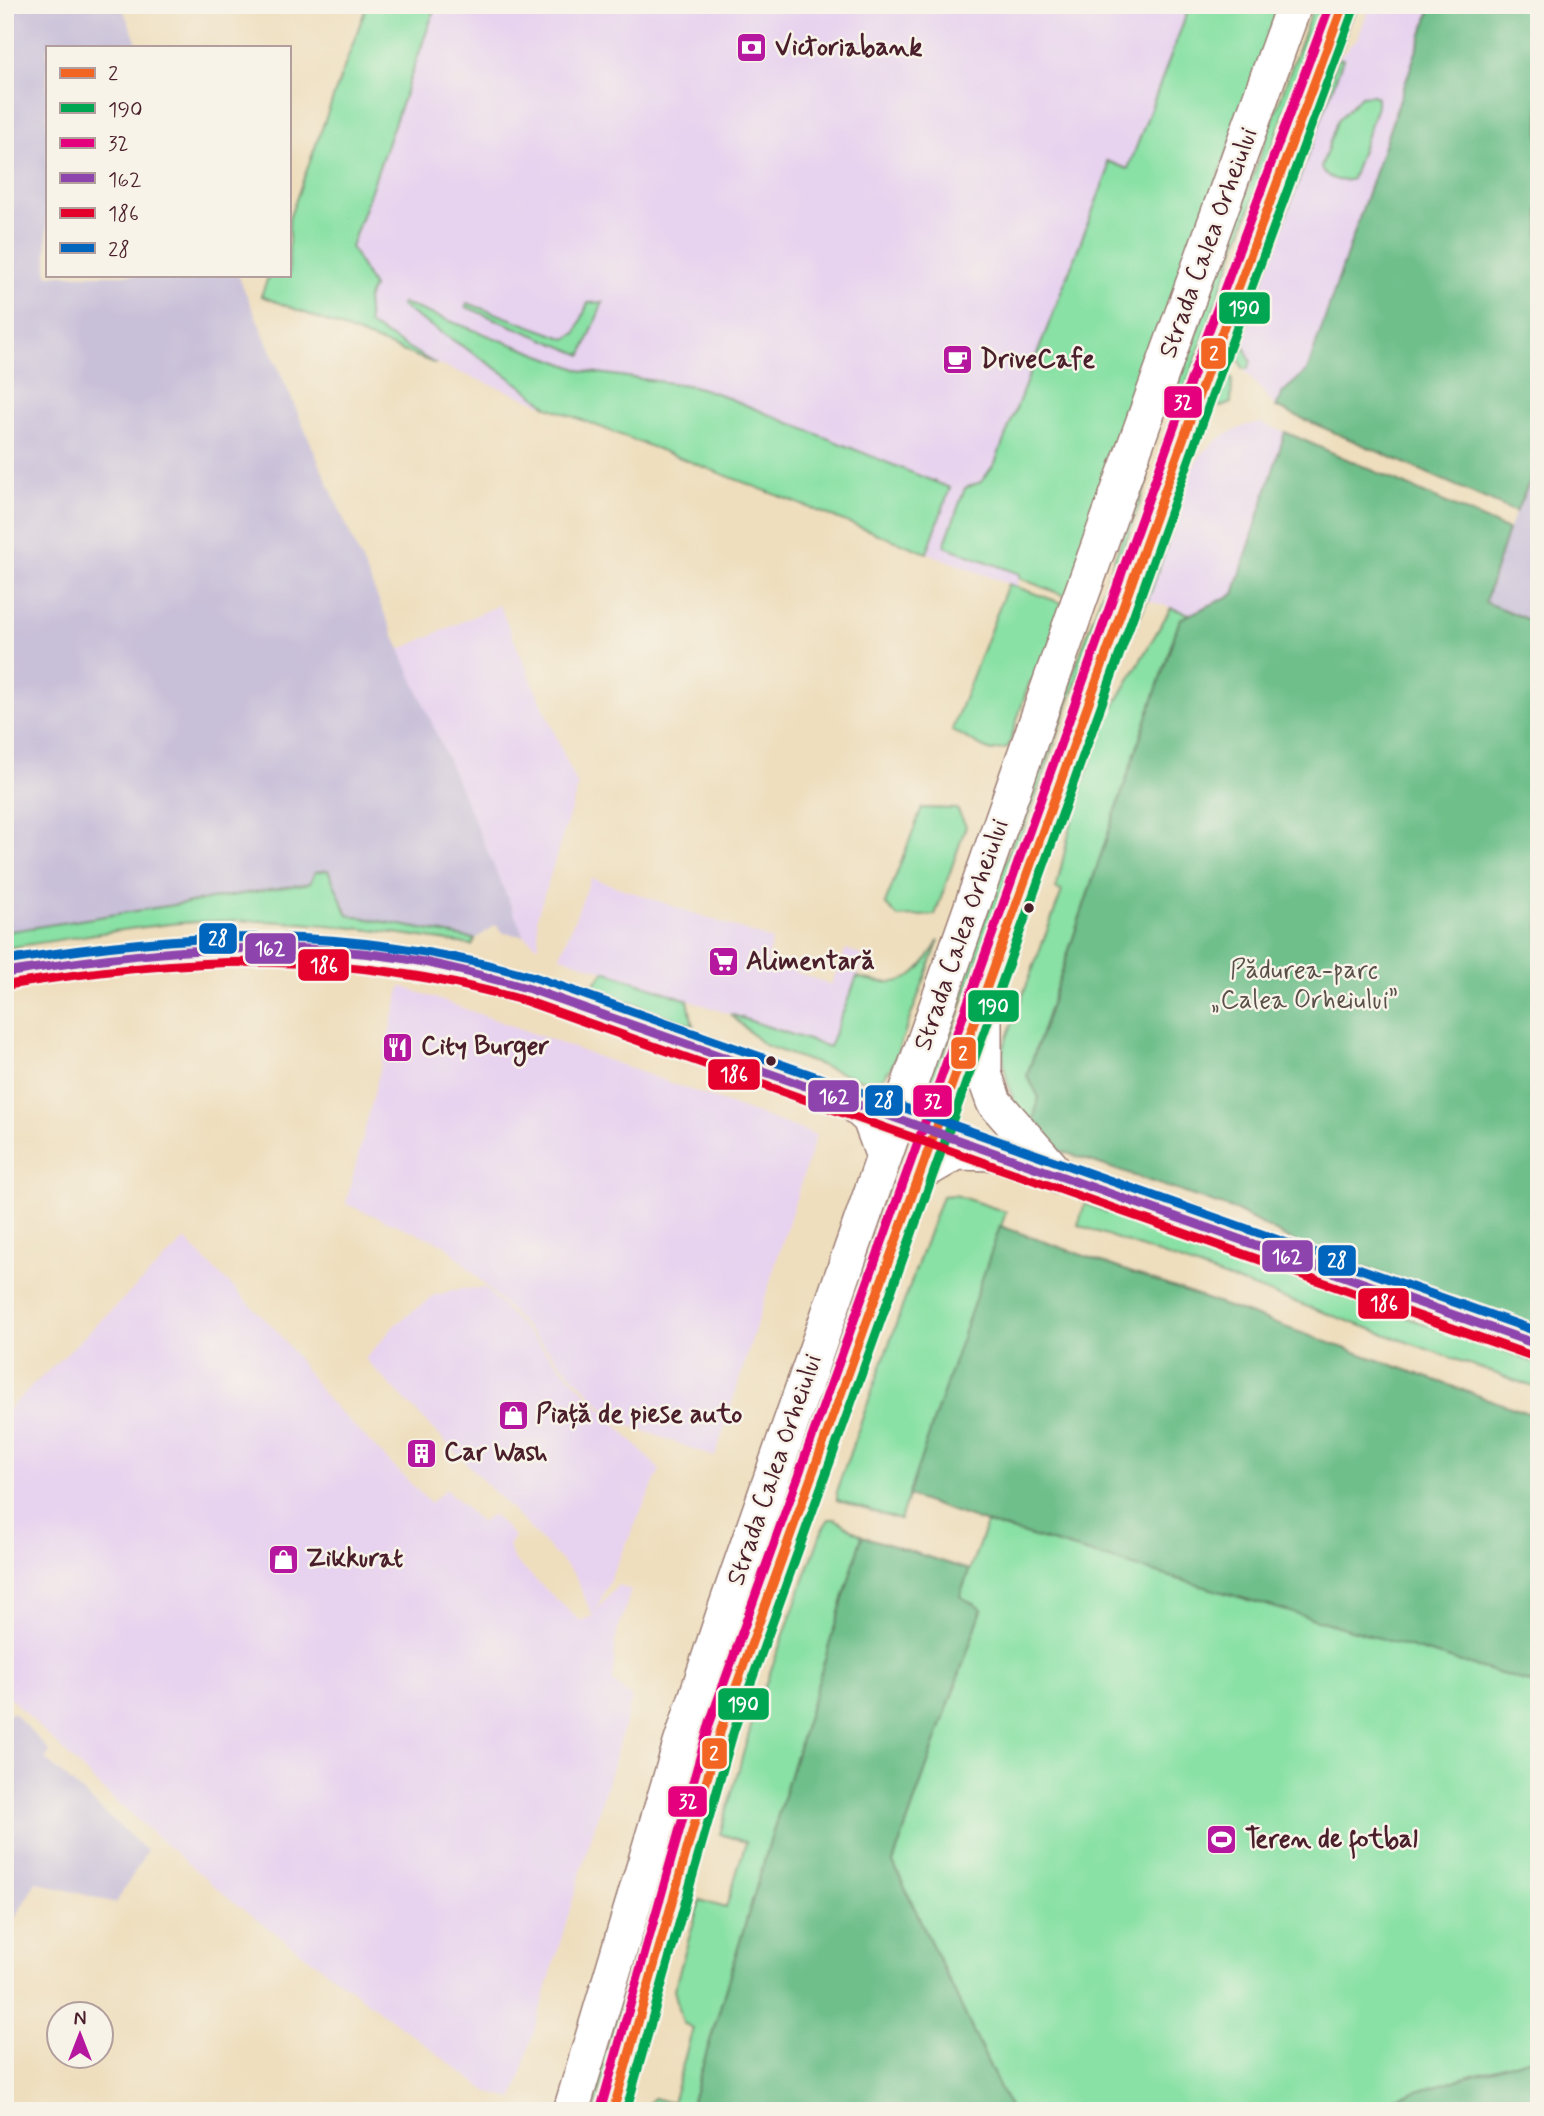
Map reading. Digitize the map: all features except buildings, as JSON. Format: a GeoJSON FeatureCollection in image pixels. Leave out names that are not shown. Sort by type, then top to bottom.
{"type":"FeatureCollection","features":[{"type":"Feature","properties":{"kind":"highway","name":"Strada Calea Orheiului"},"geometry":{"type":"LineString","coordinates":[[571,2111],[681,1744],[884,1157],[1294,5]]}},
{"type":"Feature","properties":{"kind":"highway","name":"Strada Calea Orheiului"},"geometry":{"type":"LineString","coordinates":[[613,2111],[722,1726],[883,1273],[922,1172],[985,988],[1343,5]]}},
{"type":"Feature","properties":{"kind":"highway"},"geometry":{"type":"LineString","coordinates":[[1140,434],[1181,447]]}},
{"type":"Feature","properties":{"kind":"highway"},"geometry":{"type":"LineString","coordinates":[[985,988],[983,1064],[989,1091],[1006,1118],[1060,1177]]}},
{"type":"Feature","properties":{"kind":"highway"},"geometry":{"type":"LineString","coordinates":[[852,1102],[870,1119],[884,1157]]}},
{"type":"Feature","properties":{"kind":"highway"},"geometry":{"type":"LineString","coordinates":[[922,1172],[957,1152],[994,1153]]}},
{"type":"Feature","properties":{"kind":"main road"},"geometry":{"type":"LineString","coordinates":[[5,973],[126,953],[189,948],[297,947],[399,958],[500,979],[1539,1345]]}},
{"type":"Feature","properties":{"kind":"shaded area"},"geometry":{"type":"Polygon","coordinates":[[[5,5],[121,5],[139,46],[46,46],[46,276],[238,276],[524,936],[504,933],[496,925],[475,939],[348,915],[315,872],[310,883],[5,932],[5,5]]]}},
{"type":"Feature","properties":{"kind":"shaded area"},"geometry":{"type":"Polygon","coordinates":[[[367,5],[1235,5],[1016,587],[261,296],[269,276],[290,276],[290,216],[367,5]]]}},
{"type":"Feature","properties":{"kind":"shaded area"},"geometry":{"type":"Polygon","coordinates":[[[1370,5],[1432,5],[1307,371],[1283,392],[1276,407],[1243,369],[1235,348],[1337,58],[1358,38],[1370,5]]]}},
{"type":"Feature","properties":{"kind":"shaded area"},"geometry":{"type":"Polygon","coordinates":[[[1260,423],[1285,432],[1234,594],[1190,614],[1144,599],[1190,471],[1204,451],[1223,436],[1247,425],[1260,423]]]}},
{"type":"Feature","properties":{"kind":"shaded area"},"geometry":{"type":"Polygon","coordinates":[[[1539,461],[1539,624],[1485,602],[1508,530],[1539,461]]]}},
{"type":"Feature","properties":{"kind":"shaded area"},"geometry":{"type":"Polygon","coordinates":[[[499,605],[578,787],[537,917],[539,947],[524,936],[399,650],[499,605]]]}},
{"type":"Feature","properties":{"kind":"shaded area"},"geometry":{"type":"Polygon","coordinates":[[[591,878],[772,940],[767,961],[831,985],[846,949],[865,957],[829,1048],[560,956],[591,878]]]}},
{"type":"Feature","properties":{"kind":"shaded area"},"geometry":{"type":"Polygon","coordinates":[[[401,986],[816,1135],[715,1457],[617,1421],[446,1245],[346,1204],[401,986]]]}},
{"type":"Feature","properties":{"kind":"shaded area","name":"Zikkurat"},"geometry":{"type":"Polygon","coordinates":[[[185,1240],[277,1331],[327,1399],[430,1503],[446,1489],[481,1523],[492,1514],[514,1536],[508,1546],[513,1559],[580,1621],[593,1616],[574,1574],[365,1359],[396,1324],[435,1295],[461,1289],[485,1288],[660,1470],[595,1612],[618,1585],[631,1590],[615,1640],[613,1682],[632,1699],[514,2099],[490,2093],[227,1897],[104,1791],[5,1693],[5,1412],[185,1240]]]}},
{"type":"Feature","properties":{"kind":"shaded area"},"geometry":{"type":"Polygon","coordinates":[[[13,1712],[50,1752],[45,1759],[147,1851],[116,1903],[36,1882],[5,1935],[5,1715],[13,1712]]]}},
{"type":"Feature","properties":{"kind":"green space"},"geometry":{"type":"Polygon","coordinates":[[[367,5],[436,5],[351,247],[373,287],[367,299],[369,325],[436,364],[261,296],[269,276],[290,276],[290,216],[367,5]]]}},
{"type":"Feature","properties":{"kind":"green space"},"geometry":{"type":"Polygon","coordinates":[[[1190,5],[1280,5],[1068,597],[1019,578],[1020,574],[944,546],[965,488],[981,482],[995,463],[1108,171],[1107,161],[1128,169],[1190,5]]]}},
{"type":"Feature","properties":{"kind":"green space"},"geometry":{"type":"Polygon","coordinates":[[[1314,5],[1323,5],[1176,415],[1170,406],[1314,5]]]}},
{"type":"Feature","properties":{"kind":"green space"},"geometry":{"type":"Polygon","coordinates":[[[1432,5],[1539,5],[1539,461],[1516,512],[1276,407],[1283,392],[1307,371],[1432,5]]]}},
{"type":"Feature","properties":{"kind":"green space"},"geometry":{"type":"Polygon","coordinates":[[[1337,58],[1343,59],[1241,339],[1251,362],[1248,369],[1243,369],[1235,348],[1236,338],[1337,58]]]}},
{"type":"Feature","properties":{"kind":"green space"},"geometry":{"type":"Polygon","coordinates":[[[1361,96],[1377,97],[1377,106],[1352,179],[1335,179],[1321,168],[1337,121],[1361,96]]]}},
{"type":"Feature","properties":{"kind":"green space"},"geometry":{"type":"Polygon","coordinates":[[[603,302],[582,355],[466,307],[467,303],[566,339],[576,333],[588,303],[603,302]]]}},
{"type":"Feature","properties":{"kind":"green space"},"geometry":{"type":"Polygon","coordinates":[[[402,303],[583,371],[693,386],[716,393],[950,488],[927,553],[548,407],[494,367],[401,306],[402,303]]]}},
{"type":"Feature","properties":{"kind":"green space"},"geometry":{"type":"Polygon","coordinates":[[[1225,373],[1232,379],[1231,403],[1221,407],[1213,400],[1225,373]]]}},
{"type":"Feature","properties":{"kind":"green space","name":"Pădurea-parc „Calea Orheiului”"},"geometry":{"type":"Polygon","coordinates":[[[1285,432],[1508,530],[1485,602],[1539,624],[1539,1329],[1300,1245],[1235,1210],[1061,1151],[1030,1135],[1039,1097],[1027,1076],[1180,619],[1234,594],[1285,432]]]}},
{"type":"Feature","properties":{"kind":"green space"},"geometry":{"type":"Polygon","coordinates":[[[1148,480],[931,1093],[925,1096],[923,1090],[1142,482],[1148,480]]]}},
{"type":"Feature","properties":{"kind":"green space"},"geometry":{"type":"Polygon","coordinates":[[[1179,500],[1180,508],[1151,592],[1132,633],[1179,500]]]}},
{"type":"Feature","properties":{"kind":"green space"},"geometry":{"type":"Polygon","coordinates":[[[1008,584],[1065,604],[1041,672],[1029,683],[1008,748],[992,751],[952,730],[1008,584]]]}},
{"type":"Feature","properties":{"kind":"green space"},"geometry":{"type":"Polygon","coordinates":[[[1171,608],[1190,614],[1180,619],[1027,1075],[1039,1097],[1030,1135],[1008,1083],[1003,1048],[1062,891],[1056,889],[1077,799],[1104,723],[1171,608]]]}},
{"type":"Feature","properties":{"kind":"green space"},"geometry":{"type":"Polygon","coordinates":[[[922,808],[957,809],[966,826],[935,915],[898,917],[885,904],[922,808]]]}},
{"type":"Feature","properties":{"kind":"green space"},"geometry":{"type":"Polygon","coordinates":[[[328,870],[348,915],[475,939],[472,945],[326,925],[217,921],[136,928],[5,948],[5,932],[310,883],[315,872],[328,870]]]}},
{"type":"Feature","properties":{"kind":"green space"},"geometry":{"type":"Polygon","coordinates":[[[939,940],[893,1064],[884,1077],[867,1082],[764,1045],[730,1014],[829,1047],[857,977],[886,982],[907,978],[923,964],[939,940]]]}},
{"type":"Feature","properties":{"kind":"green space"},"geometry":{"type":"Polygon","coordinates":[[[605,971],[688,1000],[693,1026],[591,988],[605,971]]]}},
{"type":"Feature","properties":{"kind":"green space"},"geometry":{"type":"Polygon","coordinates":[[[895,1181],[897,1187],[797,1456],[892,1182],[895,1181]]]}},
{"type":"Feature","properties":{"kind":"green space"},"geometry":{"type":"Polygon","coordinates":[[[955,1195],[1006,1212],[900,1520],[837,1500],[837,1489],[942,1196],[955,1195]]]}},
{"type":"Feature","properties":{"kind":"green space"},"geometry":{"type":"Polygon","coordinates":[[[1085,1204],[1539,1364],[1539,1389],[1078,1225],[1085,1204]]]}},
{"type":"Feature","properties":{"kind":"green space"},"geometry":{"type":"Polygon","coordinates":[[[1000,1226],[1539,1417],[1539,1685],[987,1523],[908,1496],[1000,1226]]]}},
{"type":"Feature","properties":{"kind":"green space"},"geometry":{"type":"Polygon","coordinates":[[[772,1512],[779,1514],[680,1819],[595,2111],[588,2111],[673,1813],[772,1512]]]}},
{"type":"Feature","properties":{"kind":"green space"},"geometry":{"type":"Polygon","coordinates":[[[829,1519],[835,1519],[862,1536],[689,2111],[643,2111],[653,2098],[672,2103],[693,2028],[683,2023],[674,1990],[700,1900],[726,1908],[746,1842],[720,1834],[754,1716],[823,1528],[829,1519]]]}},
{"type":"Feature","properties":{"kind":"green space"},"geometry":{"type":"Polygon","coordinates":[[[987,1523],[1539,1685],[1539,2056],[1393,2098],[1392,2111],[1017,2111],[1009,2107],[893,1863],[982,1610],[960,1596],[987,1523]]]}},
{"type":"Feature","properties":{"kind":"green space"},"geometry":{"type":"Polygon","coordinates":[[[862,1536],[969,1570],[960,1596],[982,1609],[893,1863],[1009,2107],[1017,2111],[689,2111],[862,1536]]]}},
{"type":"Feature","properties":{"kind":"green space"},"geometry":{"type":"Polygon","coordinates":[[[1539,2056],[1539,2111],[1392,2111],[1393,2098],[1539,2056]]]}},
{"type":"Feature","properties":{"kind":"transit line","name":"32"},"geometry":{"type":"LineString","coordinates":[[601,2108],[710,1722],[1201,352],[1330,5]]}},
{"type":"Feature","properties":{"kind":"transit line","name":"2"},"geometry":{"type":"LineString","coordinates":[[613,2111],[722,1726],[1213,356],[1343,5]]}},
{"type":"Feature","properties":{"kind":"transit line","name":"190"},"geometry":{"type":"LineString","coordinates":[[626,2111],[734,1730],[1225,360],[1354,9]]}},
{"type":"Feature","properties":{"kind":"transit line","name":"28"},"geometry":{"type":"LineString","coordinates":[[5,961],[142,943],[207,938],[335,940],[466,960],[534,977],[1539,1332]]}},
{"type":"Feature","properties":{"kind":"transit line","name":"162"},"geometry":{"type":"LineString","coordinates":[[5,973],[153,954],[252,948],[351,952],[450,968],[530,989],[1539,1345]]}},
{"type":"Feature","properties":{"kind":"transit line","name":"186"},"geometry":{"type":"LineString","coordinates":[[7,985],[141,968],[268,962],[394,972],[459,984],[526,1001],[1535,1357]]}},
{"type":"Feature","properties":{"kind":"place","name":"Victoriabank"},"geometry":{"type":"Point","coordinates":[752,48]}},
{"type":"Feature","properties":{"kind":"place","name":"DriveCafe"},"geometry":{"type":"Point","coordinates":[957,360]}},
{"type":"Feature","properties":{"kind":"place","name":"Alimentară"},"geometry":{"type":"Point","coordinates":[723,962]}},
{"type":"Feature","properties":{"kind":"place","name":"City Burger"},"geometry":{"type":"Point","coordinates":[398,1047]}},
{"type":"Feature","properties":{"kind":"place","name":"Piață de piese auto"},"geometry":{"type":"Point","coordinates":[513,1415]}},
{"type":"Feature","properties":{"kind":"place","name":"Car Wash"},"geometry":{"type":"Point","coordinates":[421,1453]}},
{"type":"Feature","properties":{"kind":"place","name":"Zikkurat"},"geometry":{"type":"Point","coordinates":[283,1559]}},
{"type":"Feature","properties":{"kind":"place","name":"Teren de fotbal"},"geometry":{"type":"Point","coordinates":[1222,1840]}}]}
